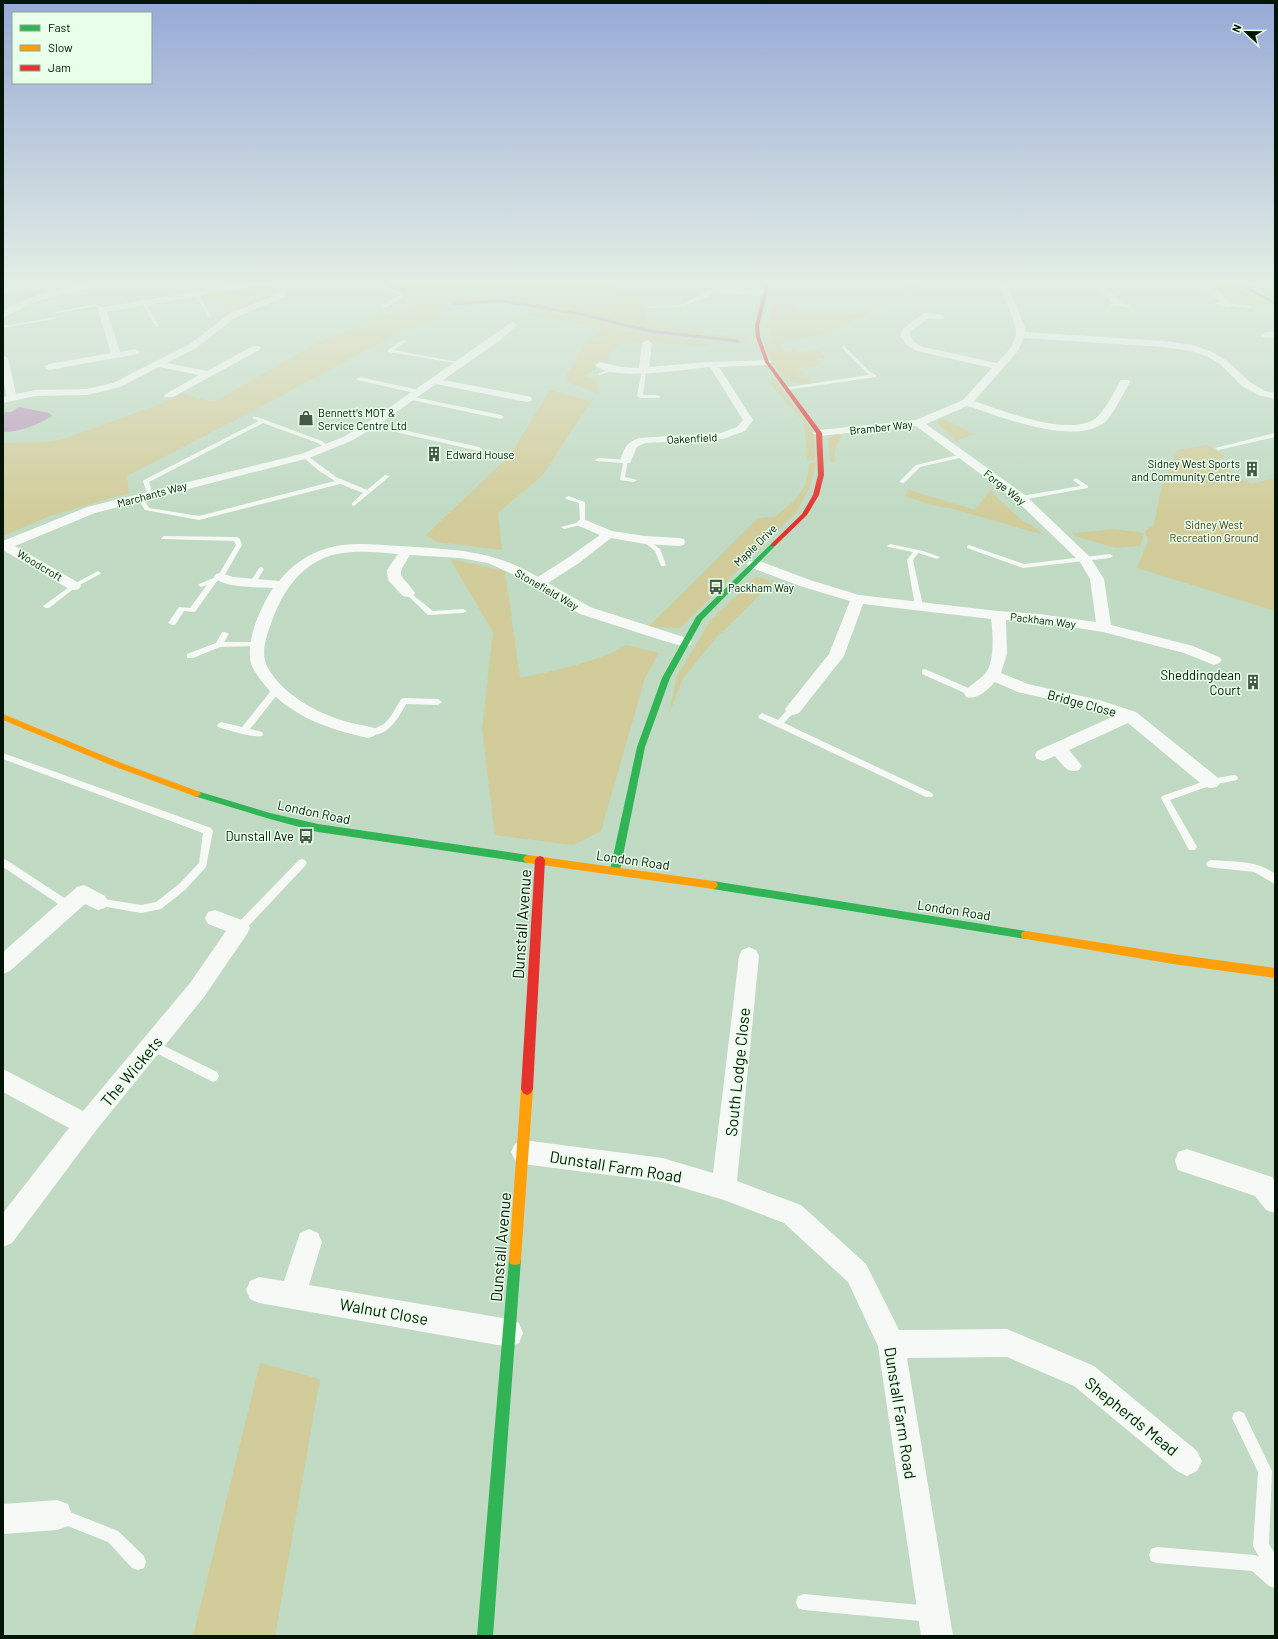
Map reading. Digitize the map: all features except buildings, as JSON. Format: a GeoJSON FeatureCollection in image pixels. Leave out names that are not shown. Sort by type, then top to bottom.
{"type":"FeatureCollection","features":[{"type":"Feature","properties":{"kind":"street"},"geometry":{"type":"LineString","coordinates":[[3,361],[8,399],[35,393],[87,392],[116,385],[163,361]]}},
{"type":"Feature","properties":{"kind":"street"},"geometry":{"type":"LineString","coordinates":[[49,367],[80,361]]}},
{"type":"Feature","properties":{"kind":"street"},"geometry":{"type":"LineString","coordinates":[[169,395],[231,361]]}},
{"type":"Feature","properties":{"kind":"street"},"geometry":{"type":"LineString","coordinates":[[644,371],[645,361]]}},
{"type":"Feature","properties":{"kind":"street"},"geometry":{"type":"LineString","coordinates":[[975,361],[999,367]]}},
{"type":"Feature","properties":{"kind":"street","name":"Bramber Way"},"geometry":{"type":"LineString","coordinates":[[819,433],[918,423],[967,402],[1004,361]]}},
{"type":"Feature","properties":{"kind":"street"},"geometry":{"type":"LineString","coordinates":[[1222,361],[1246,384],[1262,392],[1275,396]]}},
{"type":"Feature","properties":{"kind":"street"},"geometry":{"type":"LineString","coordinates":[[600,370],[612,369],[644,371],[686,366],[767,362],[819,433]]}},
{"type":"Feature","properties":{"kind":"street","name":"Marchants Way"},"geometry":{"type":"LineString","coordinates":[[4,546],[91,510],[305,456],[327,448],[347,439],[371,425],[461,363]]}},
{"type":"Feature","properties":{"kind":"street"},"geometry":{"type":"LineString","coordinates":[[158,364],[208,374]]}},
{"type":"Feature","properties":{"kind":"street","name":"Oakenfield"},"geometry":{"type":"LineString","coordinates":[[626,461],[632,445],[643,440],[723,436],[741,428],[748,420],[713,365]]}},
{"type":"Feature","properties":{"kind":"street"},"geometry":{"type":"LineString","coordinates":[[435,381],[526,399]]}},
{"type":"Feature","properties":{"kind":"street"},"geometry":{"type":"LineString","coordinates":[[967,402],[1036,424],[1069,428],[1088,426],[1102,419],[1125,382]]}},
{"type":"Feature","properties":{"kind":"street","name":"Forge Way"},"geometry":{"type":"LineString","coordinates":[[918,423],[1021,498],[1084,560],[1097,579],[1104,628]]}},
{"type":"Feature","properties":{"kind":"street","name":"Maple Drive"},"geometry":{"type":"LineString","coordinates":[[615,870],[641,747],[666,678],[699,619],[804,515],[816,495],[821,470],[819,433]]}},
{"type":"Feature","properties":{"kind":"street"},"geometry":{"type":"LineString","coordinates":[[583,523],[609,534],[645,540],[679,542]]}},
{"type":"Feature","properties":{"kind":"street"},"geometry":{"type":"LineString","coordinates":[[538,583],[574,560],[609,534]]}},
{"type":"Feature","properties":{"kind":"street","name":"Woodcroft"},"geometry":{"type":"LineString","coordinates":[[4,546],[74,586]]}},
{"type":"Feature","properties":{"kind":"street","name":"Stonefield Way"},"geometry":{"type":"LineString","coordinates":[[368,732],[344,727],[298,706],[277,690],[262,671],[256,656],[259,636],[269,610],[282,585],[300,566],[338,549],[363,548],[453,554],[503,563],[584,610],[649,632],[685,642]]}},
{"type":"Feature","properties":{"kind":"street"},"geometry":{"type":"LineString","coordinates":[[406,551],[394,570],[395,580],[408,593]]}},
{"type":"Feature","properties":{"kind":"street","name":"Packham Way"},"geometry":{"type":"LineString","coordinates":[[754,564],[805,584],[858,599],[890,604],[1039,618],[1104,628],[1188,649],[1214,660]]}},
{"type":"Feature","properties":{"kind":"street"},"geometry":{"type":"LineString","coordinates":[[218,578],[252,584],[282,585]]}},
{"type":"Feature","properties":{"kind":"street"},"geometry":{"type":"LineString","coordinates":[[793,709],[836,656],[858,599]]}},
{"type":"Feature","properties":{"kind":"street"},"geometry":{"type":"LineString","coordinates":[[972,693],[992,675],[997,664],[1000,634],[998,615]]}},
{"type":"Feature","properties":{"kind":"street","name":"Bridge Close"},"geometry":{"type":"LineString","coordinates":[[992,675],[1024,688],[1099,704],[1130,716],[1211,782]]}},
{"type":"Feature","properties":{"kind":"street"},"geometry":{"type":"LineString","coordinates":[[1073,766],[1051,752],[1130,716]]}},
{"type":"Feature","properties":{"kind":"street","name":"London Road"},"geometry":{"type":"LineString","coordinates":[[3,717],[84,752],[198,795],[256,813],[311,826],[429,846],[615,870],[1173,959],[1275,973]]}},
{"type":"Feature","properties":{"kind":"street","name":"Dunstall Avenue"},"geometry":{"type":"LineString","coordinates":[[485,1636],[523,1152],[540,860]]}},
{"type":"Feature","properties":{"kind":"street"},"geometry":{"type":"LineString","coordinates":[[3,965],[84,893],[98,902]]}},
{"type":"Feature","properties":{"kind":"street"},"geometry":{"type":"LineString","coordinates":[[215,918],[240,928]]}},
{"type":"Feature","properties":{"kind":"street","name":"The Wickets"},"geometry":{"type":"LineString","coordinates":[[3,1234],[86,1125],[197,990],[240,928]]}},
{"type":"Feature","properties":{"kind":"street","name":"South Lodge Close"},"geometry":{"type":"LineString","coordinates":[[724,1188],[749,956]]}},
{"type":"Feature","properties":{"kind":"street"},"geometry":{"type":"LineString","coordinates":[[3,1080],[86,1125]]}},
{"type":"Feature","properties":{"kind":"street","name":"Dunstall Farm Road"},"geometry":{"type":"LineString","coordinates":[[523,1152],[663,1170],[724,1188],[792,1214],[857,1273],[892,1344],[935,1625]]}},
{"type":"Feature","properties":{"kind":"street"},"geometry":{"type":"LineString","coordinates":[[1187,1161],[1263,1186],[1275,1201]]}},
{"type":"Feature","properties":{"kind":"street"},"geometry":{"type":"LineString","coordinates":[[293,1295],[309,1242]]}},
{"type":"Feature","properties":{"kind":"street","name":"Walnut Close"},"geometry":{"type":"LineString","coordinates":[[259,1290],[508,1333]]}},
{"type":"Feature","properties":{"kind":"street","name":"Shepherds Mead"},"geometry":{"type":"LineString","coordinates":[[892,1344],[1006,1342],[1084,1376],[1187,1461]]}},
{"type":"Feature","properties":{"kind":"street"},"geometry":{"type":"LineString","coordinates":[[3,1519],[57,1515]]}},
{"type":"Feature","properties":{"kind":"lane"},"geometry":{"type":"LineString","coordinates":[[452,361],[461,363]]}},
{"type":"Feature","properties":{"kind":"lane"},"geometry":{"type":"LineString","coordinates":[[788,389],[874,376],[868,373],[857,361]]}},
{"type":"Feature","properties":{"kind":"lane"},"geometry":{"type":"LineString","coordinates":[[644,371],[640,396],[657,397]]}},
{"type":"Feature","properties":{"kind":"lane"},"geometry":{"type":"LineString","coordinates":[[359,379],[414,396],[501,417]]}},
{"type":"Feature","properties":{"kind":"lane"},"geometry":{"type":"LineString","coordinates":[[255,418],[320,442],[327,448]]}},
{"type":"Feature","properties":{"kind":"lane"},"geometry":{"type":"LineString","coordinates":[[263,421],[146,481],[145,496],[147,509],[199,518],[339,482]]}},
{"type":"Feature","properties":{"kind":"lane"},"geometry":{"type":"LineString","coordinates":[[371,425],[479,449]]}},
{"type":"Feature","properties":{"kind":"lane"},"geometry":{"type":"LineString","coordinates":[[1218,448],[1275,435]]}},
{"type":"Feature","properties":{"kind":"lane"},"geometry":{"type":"LineString","coordinates":[[305,456],[322,472],[339,482],[366,492]]}},
{"type":"Feature","properties":{"kind":"lane"},"geometry":{"type":"LineString","coordinates":[[902,482],[918,466],[962,456]]}},
{"type":"Feature","properties":{"kind":"lane"},"geometry":{"type":"LineString","coordinates":[[598,460],[626,461],[622,479],[634,480]]}},
{"type":"Feature","properties":{"kind":"lane"},"geometry":{"type":"LineString","coordinates":[[354,504],[366,492],[387,476]]}},
{"type":"Feature","properties":{"kind":"lane"},"geometry":{"type":"LineString","coordinates":[[1021,498],[1086,487],[1076,480]]}},
{"type":"Feature","properties":{"kind":"lane"},"geometry":{"type":"LineString","coordinates":[[564,526],[583,523],[582,502],[568,498]]}},
{"type":"Feature","properties":{"kind":"lane"},"geometry":{"type":"LineString","coordinates":[[164,538],[238,539],[239,545],[218,578],[192,610],[182,609],[172,623]]}},
{"type":"Feature","properties":{"kind":"lane"},"geometry":{"type":"LineString","coordinates":[[645,540],[658,550],[663,565]]}},
{"type":"Feature","properties":{"kind":"lane"},"geometry":{"type":"LineString","coordinates":[[890,546],[918,551],[937,557]]}},
{"type":"Feature","properties":{"kind":"lane"},"geometry":{"type":"LineString","coordinates":[[968,547],[1023,566],[1110,556]]}},
{"type":"Feature","properties":{"kind":"lane"},"geometry":{"type":"LineString","coordinates":[[918,551],[910,560],[919,606]]}},
{"type":"Feature","properties":{"kind":"lane"},"geometry":{"type":"LineString","coordinates":[[252,584],[261,569]]}},
{"type":"Feature","properties":{"kind":"lane"},"geometry":{"type":"LineString","coordinates":[[47,606],[74,586],[98,573]]}},
{"type":"Feature","properties":{"kind":"lane"},"geometry":{"type":"LineString","coordinates":[[201,585],[218,578]]}},
{"type":"Feature","properties":{"kind":"lane"},"geometry":{"type":"LineString","coordinates":[[408,593],[431,613],[463,611]]}},
{"type":"Feature","properties":{"kind":"lane"},"geometry":{"type":"LineString","coordinates":[[219,645],[225,634]]}},
{"type":"Feature","properties":{"kind":"lane"},"geometry":{"type":"LineString","coordinates":[[190,656],[219,645],[258,644]]}},
{"type":"Feature","properties":{"kind":"lane"},"geometry":{"type":"LineString","coordinates":[[925,672],[972,693]]}},
{"type":"Feature","properties":{"kind":"lane"},"geometry":{"type":"LineString","coordinates":[[244,731],[277,690]]}},
{"type":"Feature","properties":{"kind":"lane"},"geometry":{"type":"LineString","coordinates":[[368,732],[380,732],[393,722],[404,701],[438,702]]}},
{"type":"Feature","properties":{"kind":"lane"},"geometry":{"type":"LineString","coordinates":[[779,724],[793,709]]}},
{"type":"Feature","properties":{"kind":"lane"},"geometry":{"type":"LineString","coordinates":[[762,716],[929,795]]}},
{"type":"Feature","properties":{"kind":"lane"},"geometry":{"type":"LineString","coordinates":[[221,725],[259,734]]}},
{"type":"Feature","properties":{"kind":"lane"},"geometry":{"type":"LineString","coordinates":[[3,756],[208,831],[203,864],[182,888],[158,906],[141,909],[98,902]]}},
{"type":"Feature","properties":{"kind":"lane"},"geometry":{"type":"LineString","coordinates":[[1192,847],[1165,798],[1211,782],[1234,778]]}},
{"type":"Feature","properties":{"kind":"lane"},"geometry":{"type":"LineString","coordinates":[[5,863],[69,906]]}},
{"type":"Feature","properties":{"kind":"lane"},"geometry":{"type":"LineString","coordinates":[[240,928],[302,863]]}},
{"type":"Feature","properties":{"kind":"lane"},"geometry":{"type":"LineString","coordinates":[[1211,864],[1257,868],[1271,875],[1275,880]]}},
{"type":"Feature","properties":{"kind":"lane"},"geometry":{"type":"LineString","coordinates":[[152,1045],[213,1076]]}},
{"type":"Feature","properties":{"kind":"lane"},"geometry":{"type":"LineString","coordinates":[[1239,1418],[1264,1471],[1262,1546],[1275,1568]]}},
{"type":"Feature","properties":{"kind":"lane"},"geometry":{"type":"LineString","coordinates":[[57,1515],[113,1536],[138,1562]]}},
{"type":"Feature","properties":{"kind":"lane"},"geometry":{"type":"LineString","coordinates":[[1156,1555],[1255,1563],[1275,1580]]}},
{"type":"Feature","properties":{"kind":"lane"},"geometry":{"type":"LineString","coordinates":[[804,1602],[935,1625]]}},
{"type":"Feature","properties":{"kind":"green space"},"geometry":{"type":"Polygon","coordinates":[[[285,361],[345,361],[127,476],[129,493],[50,516],[3,536],[3,443],[46,442],[63,439],[163,403],[182,394],[214,402],[285,361]]]}},
{"type":"Feature","properties":{"kind":"green space"},"geometry":{"type":"Polygon","coordinates":[[[575,361],[602,361],[594,364],[595,370],[583,376],[597,381],[599,394],[567,382],[567,374],[575,361]]]}},
{"type":"Feature","properties":{"kind":"green space"},"geometry":{"type":"Polygon","coordinates":[[[773,361],[818,361],[822,365],[798,368],[813,382],[802,384],[787,379],[776,368],[773,361]]]}},
{"type":"Feature","properties":{"kind":"green space"},"geometry":{"type":"Polygon","coordinates":[[[773,378],[811,430],[814,438],[815,460],[807,460],[805,429],[802,420],[771,385],[771,379],[773,378]]]}},
{"type":"Feature","properties":{"kind":"green space"},"geometry":{"type":"Polygon","coordinates":[[[550,390],[591,401],[543,475],[498,513],[502,550],[437,542],[426,535],[510,455],[550,390]]]}},
{"type":"Feature","properties":{"kind":"green space"},"geometry":{"type":"Polygon","coordinates":[[[942,418],[974,434],[956,441],[937,423],[942,418]]]}},
{"type":"Feature","properties":{"kind":"green space"},"geometry":{"type":"Polygon","coordinates":[[[835,434],[842,436],[836,447],[834,462],[830,462],[828,439],[835,434]]]}},
{"type":"Feature","properties":{"kind":"green space","name":"Sidney West Recreation Ground"},"geometry":{"type":"Polygon","coordinates":[[[1207,445],[1226,457],[1213,461],[1251,484],[1275,478],[1275,611],[1137,568],[1148,541],[1145,531],[1154,525],[1161,488],[1177,450],[1207,445]]]}},
{"type":"Feature","properties":{"kind":"green space"},"geometry":{"type":"Polygon","coordinates":[[[810,463],[816,463],[809,489],[797,511],[680,628],[648,627],[758,518],[775,517],[795,500],[806,484],[810,463]]]}},
{"type":"Feature","properties":{"kind":"green space"},"geometry":{"type":"Polygon","coordinates":[[[909,490],[975,510],[991,490],[995,496],[1024,522],[1032,525],[1044,535],[950,508],[939,507],[904,496],[909,490]]]}},
{"type":"Feature","properties":{"kind":"green space"},"geometry":{"type":"Polygon","coordinates":[[[1114,529],[1144,533],[1140,546],[1116,548],[1075,536],[1073,533],[1114,529]]]}},
{"type":"Feature","properties":{"kind":"green space"},"geometry":{"type":"Polygon","coordinates":[[[450,559],[505,571],[520,678],[590,661],[616,651],[626,645],[659,653],[645,678],[601,831],[574,845],[495,835],[482,729],[493,632],[450,559]]]}},
{"type":"Feature","properties":{"kind":"green space"},"geometry":{"type":"Polygon","coordinates":[[[756,577],[774,581],[716,638],[683,678],[669,714],[677,676],[710,621],[756,577]]]}},
{"type":"Feature","properties":{"kind":"green space"},"geometry":{"type":"Polygon","coordinates":[[[260,1363],[320,1379],[275,1636],[193,1636],[260,1363]]]}},
{"type":"Feature","properties":{"kind":"shaded area"},"geometry":{"type":"Polygon","coordinates":[[[19,407],[49,413],[52,416],[29,427],[16,431],[3,432],[3,417],[5,412],[11,412],[19,407]]]}},
{"type":"Feature","properties":{"kind":"traffic: fast"},"geometry":{"type":"LineString","coordinates":[[615,870],[641,747],[666,678],[699,619],[773,545]]}},
{"type":"Feature","properties":{"kind":"traffic: fast"},"geometry":{"type":"LineString","coordinates":[[197,794],[270,816],[318,828],[528,859]]}},
{"type":"Feature","properties":{"kind":"traffic: fast"},"geometry":{"type":"LineString","coordinates":[[713,885],[1026,935]]}},
{"type":"Feature","properties":{"kind":"traffic: fast"},"geometry":{"type":"LineString","coordinates":[[485,1636],[515,1259]]}},
{"type":"Feature","properties":{"kind":"traffic: slow"},"geometry":{"type":"LineString","coordinates":[[3,717],[116,764],[197,794]]}},
{"type":"Feature","properties":{"kind":"traffic: slow"},"geometry":{"type":"LineString","coordinates":[[528,859],[713,885]]}},
{"type":"Feature","properties":{"kind":"traffic: slow"},"geometry":{"type":"LineString","coordinates":[[1026,935],[1173,959],[1275,973]]}},
{"type":"Feature","properties":{"kind":"traffic: slow"},"geometry":{"type":"LineString","coordinates":[[515,1259],[527,1089]]}},
{"type":"Feature","properties":{"kind":"traffic: jam"},"geometry":{"type":"LineString","coordinates":[[767,361],[819,433],[821,475],[816,495],[804,515],[773,545]]}},
{"type":"Feature","properties":{"kind":"traffic: jam"},"geometry":{"type":"LineString","coordinates":[[527,1089],[540,860]]}},
{"type":"Feature","properties":{"kind":"place","name":"Bennett's MOT & Service Centre Ltd"},"geometry":{"type":"Point","coordinates":[306,418]}},
{"type":"Feature","properties":{"kind":"place","name":"Edward House"},"geometry":{"type":"Point","coordinates":[434,454]}},
{"type":"Feature","properties":{"kind":"place","name":"Sidney West Sports and Community Centre"},"geometry":{"type":"Point","coordinates":[1252,469]}},
{"type":"Feature","properties":{"kind":"place","name":"Packham Way"},"geometry":{"type":"Point","coordinates":[716,587]}},
{"type":"Feature","properties":{"kind":"place","name":"Sheddingdean Court"},"geometry":{"type":"Point","coordinates":[1253,682]}},
{"type":"Feature","properties":{"kind":"place","name":"Dunstall Ave"},"geometry":{"type":"Point","coordinates":[306,836]}}]}
